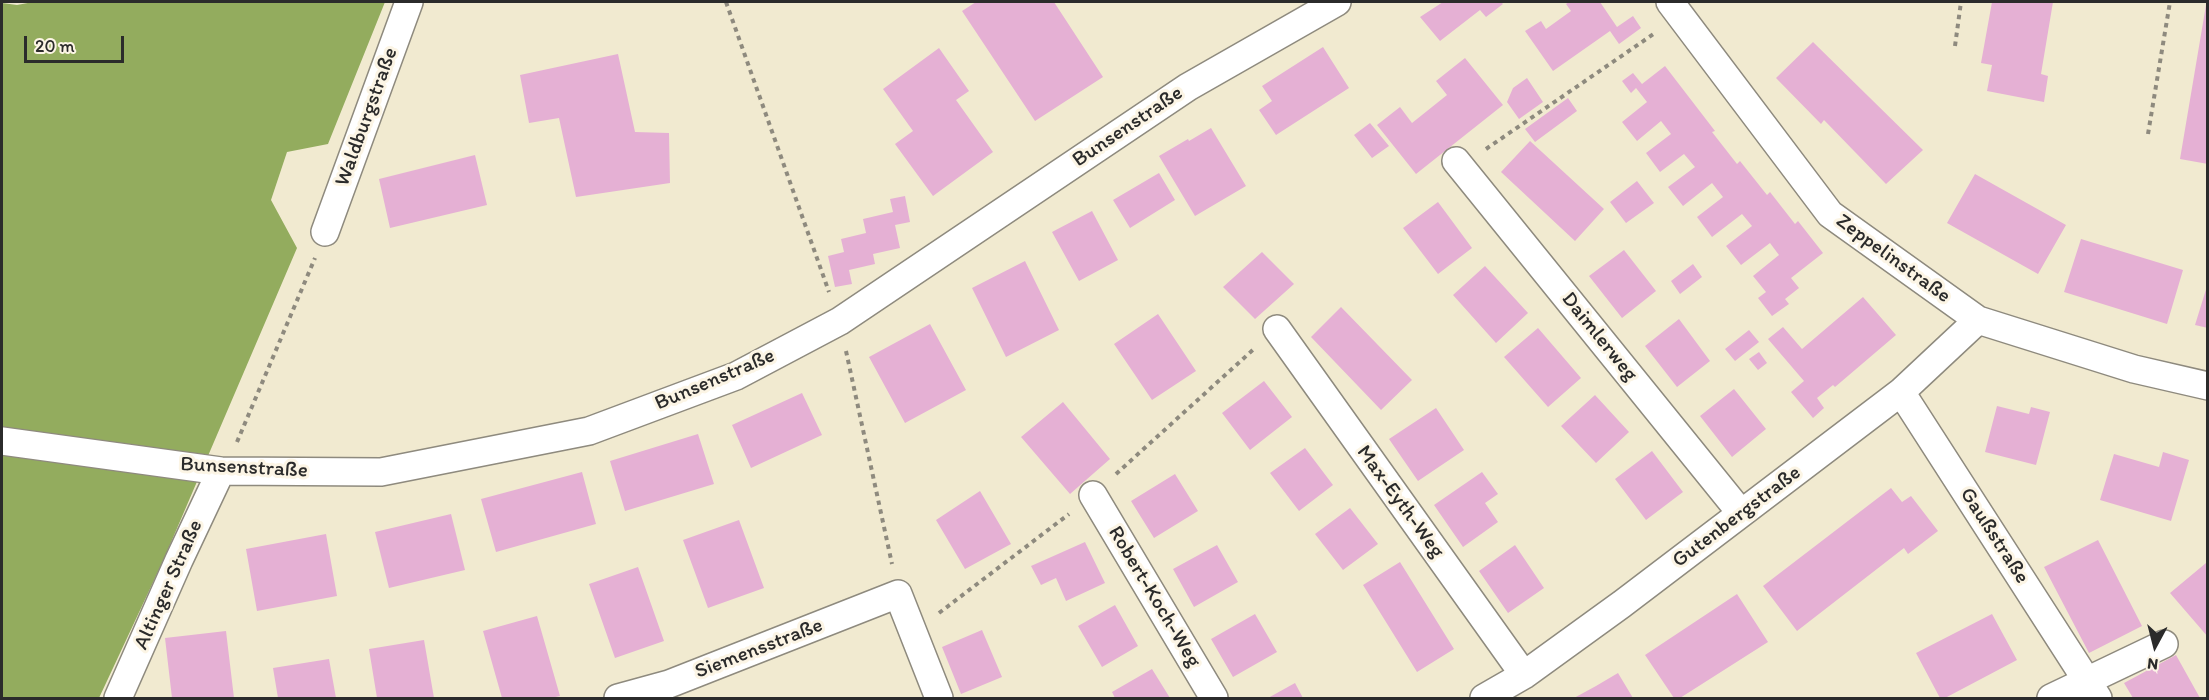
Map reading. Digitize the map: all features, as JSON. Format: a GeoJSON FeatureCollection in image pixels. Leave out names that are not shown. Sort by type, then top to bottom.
{"type":"FeatureCollection","features":[{"type":"Feature","properties":{"kind":"street","name":"Waldburgstraße"},"geometry":{"type":"LineString","coordinates":[[325,232],[409,2]]}},
{"type":"Feature","properties":{"kind":"street","name":"Bunsenstraße"},"geometry":{"type":"LineString","coordinates":[[2,441],[221,471],[381,472],[589,431],[736,376],[840,321],[1188,87],[1338,2]]}},
{"type":"Feature","properties":{"kind":"street","name":"Zeppelinstraße"},"geometry":{"type":"LineString","coordinates":[[1675,8],[1830,214],[1978,320],[2134,369],[2208,386]]}},
{"type":"Feature","properties":{"kind":"street","name":"Daimlerweg"},"geometry":{"type":"LineString","coordinates":[[1458,164],[1741,513]]}},
{"type":"Feature","properties":{"kind":"street","name":"Gutenbergstraße"},"geometry":{"type":"LineString","coordinates":[[1484,699],[1524,675],[1622,604],[1901,392],[1978,320]]}},
{"type":"Feature","properties":{"kind":"street","name":"Max-Eyth-Weg"},"geometry":{"type":"LineString","coordinates":[[1277,329],[1524,675]]}},
{"type":"Feature","properties":{"kind":"street","name":"Gaußstraße"},"geometry":{"type":"LineString","coordinates":[[1901,392],[2093,690]]}},
{"type":"Feature","properties":{"kind":"street","name":"Altinger Straße"},"geometry":{"type":"LineString","coordinates":[[118,699],[221,471]]}},
{"type":"Feature","properties":{"kind":"street","name":"Robert-Koch-Weg"},"geometry":{"type":"LineString","coordinates":[[1093,495],[1214,699]]}},
{"type":"Feature","properties":{"kind":"street","name":"Siemensstraße"},"geometry":{"type":"LineString","coordinates":[[618,699],[669,684],[898,594]]}},
{"type":"Feature","properties":{"kind":"street"},"geometry":{"type":"LineString","coordinates":[[898,594],[939,699]]}},
{"type":"Feature","properties":{"kind":"street"},"geometry":{"type":"LineString","coordinates":[[2050,699],[2093,690],[2164,644]]}},
{"type":"Feature","properties":{"kind":"path"},"geometry":{"type":"LineString","coordinates":[[726,2],[840,321],[898,594]]}},
{"type":"Feature","properties":{"kind":"path"},"geometry":{"type":"LineString","coordinates":[[1955,46],[1960,2]]}},
{"type":"Feature","properties":{"kind":"path"},"geometry":{"type":"LineString","coordinates":[[2148,134],[2170,2]]}},
{"type":"Feature","properties":{"kind":"path"},"geometry":{"type":"LineString","coordinates":[[1458,164],[1675,8]]}},
{"type":"Feature","properties":{"kind":"path"},"geometry":{"type":"LineString","coordinates":[[236,444],[325,232]]}},
{"type":"Feature","properties":{"kind":"green space"},"geometry":{"type":"Polygon","coordinates":[[[33,2],[385,2],[328,144],[287,152],[271,200],[297,248],[163,561],[99,698],[2,698],[2,3],[17,5],[33,2]]]}},
{"type":"Feature","properties":{"kind":"building"},"geometry":{"type":"Polygon","coordinates":[[[976,2],[1054,2],[1103,77],[1035,121],[962,11],[976,2]]]}},
{"type":"Feature","properties":{"kind":"building"},"geometry":{"type":"Polygon","coordinates":[[[1443,2],[1501,2],[1503,4],[1486,17],[1480,10],[1440,41],[1420,17],[1443,2]]]}},
{"type":"Feature","properties":{"kind":"building"},"geometry":{"type":"Polygon","coordinates":[[[1569,2],[1600,2],[1617,27],[1633,16],[1641,28],[1619,44],[1610,31],[1553,71],[1525,31],[1541,21],[1546,29],[1571,11],[1566,4],[1569,2]]]}},
{"type":"Feature","properties":{"kind":"building"},"geometry":{"type":"Polygon","coordinates":[[[1992,2],[2053,2],[2041,74],[2048,76],[2044,102],[1987,91],[1992,65],[1981,63],[1992,2]]]}},
{"type":"Feature","properties":{"kind":"building"},"geometry":{"type":"Polygon","coordinates":[[[2206,5],[2208,5],[2208,164],[2180,159],[2206,5]]]}},
{"type":"Feature","properties":{"kind":"building"},"geometry":{"type":"Polygon","coordinates":[[[1813,42],[1923,150],[1886,184],[1824,120],[1821,124],[1776,78],[1813,42]]]}},
{"type":"Feature","properties":{"kind":"building"},"geometry":{"type":"Polygon","coordinates":[[[1323,47],[1349,88],[1276,135],[1259,110],[1272,101],[1262,86],[1323,47]]]}},
{"type":"Feature","properties":{"kind":"building"},"geometry":{"type":"Polygon","coordinates":[[[939,48],[969,91],[956,100],[993,152],[933,196],[895,144],[913,131],[883,89],[939,48]]]}},
{"type":"Feature","properties":{"kind":"building"},"geometry":{"type":"Polygon","coordinates":[[[618,54],[635,132],[669,133],[670,183],[576,197],[559,118],[529,123],[520,75],[618,54]]]}},
{"type":"Feature","properties":{"kind":"building"},"geometry":{"type":"Polygon","coordinates":[[[1465,58],[1503,105],[1416,174],[1377,125],[1400,107],[1412,123],[1447,95],[1436,81],[1465,58]]]}},
{"type":"Feature","properties":{"kind":"building"},"geometry":{"type":"Polygon","coordinates":[[[1665,66],[1715,131],[1712,132],[1737,164],[1740,161],[1767,195],[1770,192],[1795,224],[1798,221],[1823,253],[1791,278],[1799,288],[1785,299],[1789,304],[1772,316],[1758,298],[1766,292],[1753,276],[1779,255],[1770,243],[1741,265],[1726,246],[1752,226],[1742,214],[1712,237],[1697,217],[1723,197],[1712,183],[1683,206],[1668,187],[1695,167],[1684,154],[1660,172],[1646,153],[1671,134],[1661,121],[1637,141],[1622,122],[1647,102],[1636,88],[1631,93],[1622,81],[1633,73],[1642,84],[1665,66]]]}},
{"type":"Feature","properties":{"kind":"building"},"geometry":{"type":"Polygon","coordinates":[[[1527,78],[1543,102],[1519,119],[1507,102],[1513,88],[1527,78]]]}},
{"type":"Feature","properties":{"kind":"building"},"geometry":{"type":"Polygon","coordinates":[[[1568,98],[1577,111],[1535,142],[1525,129],[1568,98]]]}},
{"type":"Feature","properties":{"kind":"building"},"geometry":{"type":"Polygon","coordinates":[[[1370,123],[1389,146],[1372,158],[1354,135],[1370,123]]]}},
{"type":"Feature","properties":{"kind":"building"},"geometry":{"type":"Polygon","coordinates":[[[1211,128],[1246,186],[1195,216],[1159,156],[1211,128]]]}},
{"type":"Feature","properties":{"kind":"building"},"geometry":{"type":"Polygon","coordinates":[[[1530,141],[1604,209],[1575,241],[1501,172],[1530,141]]]}},
{"type":"Feature","properties":{"kind":"building"},"geometry":{"type":"Polygon","coordinates":[[[475,155],[487,205],[390,228],[379,179],[475,155]]]}},
{"type":"Feature","properties":{"kind":"building"},"geometry":{"type":"Polygon","coordinates":[[[1159,173],[1175,200],[1130,228],[1113,200],[1159,173]]]}},
{"type":"Feature","properties":{"kind":"building"},"geometry":{"type":"Polygon","coordinates":[[[1975,174],[2066,225],[2038,274],[1947,223],[1975,174]]]}},
{"type":"Feature","properties":{"kind":"building"},"geometry":{"type":"Polygon","coordinates":[[[1637,181],[1654,203],[1626,223],[1610,202],[1637,181]]]}},
{"type":"Feature","properties":{"kind":"building"},"geometry":{"type":"Polygon","coordinates":[[[905,196],[910,222],[895,225],[900,248],[873,254],[875,264],[849,270],[852,284],[835,287],[828,256],[844,252],[841,239],[866,233],[863,219],[893,212],[890,199],[905,196]]]}},
{"type":"Feature","properties":{"kind":"building"},"geometry":{"type":"Polygon","coordinates":[[[1438,202],[1472,248],[1438,274],[1403,228],[1438,202]]]}},
{"type":"Feature","properties":{"kind":"building"},"geometry":{"type":"Polygon","coordinates":[[[1092,211],[1118,260],[1079,281],[1052,232],[1092,211]]]}},
{"type":"Feature","properties":{"kind":"building"},"geometry":{"type":"Polygon","coordinates":[[[2081,239],[2183,270],[2167,324],[2064,292],[2081,239]]]}},
{"type":"Feature","properties":{"kind":"building"},"geometry":{"type":"Polygon","coordinates":[[[1624,250],[1656,291],[1622,318],[1589,276],[1624,250]]]}},
{"type":"Feature","properties":{"kind":"building"},"geometry":{"type":"Polygon","coordinates":[[[1262,252],[1294,284],[1255,319],[1223,287],[1262,252]]]}},
{"type":"Feature","properties":{"kind":"building"},"geometry":{"type":"Polygon","coordinates":[[[1025,261],[1059,330],[1006,357],[972,288],[1025,261]]]}},
{"type":"Feature","properties":{"kind":"building"},"geometry":{"type":"Polygon","coordinates":[[[1693,264],[1702,277],[1680,294],[1671,281],[1693,264]]]}},
{"type":"Feature","properties":{"kind":"building"},"geometry":{"type":"Polygon","coordinates":[[[1485,266],[1528,313],[1496,343],[1453,295],[1485,266]]]}},
{"type":"Feature","properties":{"kind":"building"},"geometry":{"type":"Polygon","coordinates":[[[2208,283],[2208,328],[2195,325],[2208,283]]]}},
{"type":"Feature","properties":{"kind":"building"},"geometry":{"type":"Polygon","coordinates":[[[1863,297],[1896,335],[1835,387],[1833,385],[1817,398],[1824,408],[1813,418],[1791,392],[1804,381],[1768,339],[1783,327],[1802,349],[1863,297]]]}},
{"type":"Feature","properties":{"kind":"building"},"geometry":{"type":"Polygon","coordinates":[[[1341,307],[1412,380],[1381,410],[1311,337],[1341,307]]]}},
{"type":"Feature","properties":{"kind":"building"},"geometry":{"type":"Polygon","coordinates":[[[1158,314],[1196,371],[1152,400],[1114,344],[1158,314]]]}},
{"type":"Feature","properties":{"kind":"building"},"geometry":{"type":"Polygon","coordinates":[[[1679,319],[1710,361],[1677,387],[1645,346],[1679,319]]]}},
{"type":"Feature","properties":{"kind":"building"},"geometry":{"type":"Polygon","coordinates":[[[930,324],[966,390],[905,423],[869,357],[930,324]]]}},
{"type":"Feature","properties":{"kind":"building"},"geometry":{"type":"Polygon","coordinates":[[[1538,328],[1581,378],[1548,407],[1504,357],[1538,328]]]}},
{"type":"Feature","properties":{"kind":"building"},"geometry":{"type":"Polygon","coordinates":[[[1749,330],[1759,342],[1735,361],[1725,349],[1749,330]]]}},
{"type":"Feature","properties":{"kind":"building"},"geometry":{"type":"Polygon","coordinates":[[[1759,352],[1767,363],[1758,370],[1749,359],[1759,352]]]}},
{"type":"Feature","properties":{"kind":"building"},"geometry":{"type":"Polygon","coordinates":[[[1264,381],[1292,417],[1250,450],[1222,413],[1264,381]]]}},
{"type":"Feature","properties":{"kind":"building"},"geometry":{"type":"Polygon","coordinates":[[[1734,389],[1766,429],[1732,457],[1700,416],[1734,389]]]}},
{"type":"Feature","properties":{"kind":"building"},"geometry":{"type":"Polygon","coordinates":[[[802,393],[822,435],[751,468],[732,425],[802,393]]]}},
{"type":"Feature","properties":{"kind":"building"},"geometry":{"type":"Polygon","coordinates":[[[1595,395],[1629,432],[1596,463],[1561,426],[1595,395]]]}},
{"type":"Feature","properties":{"kind":"building"},"geometry":{"type":"Polygon","coordinates":[[[1063,402],[1110,459],[1070,494],[1021,437],[1063,402]]]}},
{"type":"Feature","properties":{"kind":"building"},"geometry":{"type":"Polygon","coordinates":[[[1997,406],[2029,414],[2031,407],[2050,412],[2036,465],[1985,452],[1997,406]]]}},
{"type":"Feature","properties":{"kind":"building"},"geometry":{"type":"Polygon","coordinates":[[[1436,408],[1464,450],[1418,481],[1389,439],[1436,408]]]}},
{"type":"Feature","properties":{"kind":"building"},"geometry":{"type":"Polygon","coordinates":[[[698,434],[714,484],[625,511],[610,461],[698,434]]]}},
{"type":"Feature","properties":{"kind":"building"},"geometry":{"type":"Polygon","coordinates":[[[1305,448],[1333,485],[1299,511],[1270,473],[1305,448]]]}},
{"type":"Feature","properties":{"kind":"building"},"geometry":{"type":"Polygon","coordinates":[[[1652,451],[1683,492],[1646,520],[1615,479],[1652,451]]]}},
{"type":"Feature","properties":{"kind":"building"},"geometry":{"type":"Polygon","coordinates":[[[2163,452],[2189,460],[2171,521],[2100,500],[2114,454],[2159,467],[2163,452]]]}},
{"type":"Feature","properties":{"kind":"building"},"geometry":{"type":"Polygon","coordinates":[[[582,472],[596,524],[496,552],[481,499],[582,472]]]}},
{"type":"Feature","properties":{"kind":"building"},"geometry":{"type":"Polygon","coordinates":[[[1482,472],[1498,494],[1485,503],[1498,522],[1463,547],[1434,505],[1482,472]]]}},
{"type":"Feature","properties":{"kind":"building"},"geometry":{"type":"Polygon","coordinates":[[[1175,474],[1198,511],[1154,538],[1131,501],[1175,474]]]}},
{"type":"Feature","properties":{"kind":"building"},"geometry":{"type":"Polygon","coordinates":[[[1891,488],[1902,502],[1911,496],[1938,531],[1908,554],[1904,548],[1797,631],[1763,586],[1891,488]]]}},
{"type":"Feature","properties":{"kind":"building"},"geometry":{"type":"Polygon","coordinates":[[[980,491],[1011,544],[965,569],[936,520],[980,491]]]}},
{"type":"Feature","properties":{"kind":"building"},"geometry":{"type":"Polygon","coordinates":[[[1350,508],[1378,544],[1343,570],[1315,534],[1350,508]]]}},
{"type":"Feature","properties":{"kind":"building"},"geometry":{"type":"Polygon","coordinates":[[[451,514],[465,570],[389,588],[375,532],[451,514]]]}},
{"type":"Feature","properties":{"kind":"building"},"geometry":{"type":"Polygon","coordinates":[[[739,520],[764,588],[708,608],[683,540],[739,520]]]}},
{"type":"Feature","properties":{"kind":"building"},"geometry":{"type":"Polygon","coordinates":[[[326,534],[337,596],[257,611],[246,549],[326,534]]]}},
{"type":"Feature","properties":{"kind":"building"},"geometry":{"type":"Polygon","coordinates":[[[2098,540],[2142,626],[2089,653],[2044,567],[2098,540]]]}},
{"type":"Feature","properties":{"kind":"building"},"geometry":{"type":"Polygon","coordinates":[[[1085,542],[1105,583],[1066,601],[1056,578],[1041,585],[1031,566],[1085,542]]]}},
{"type":"Feature","properties":{"kind":"building"},"geometry":{"type":"Polygon","coordinates":[[[1217,545],[1238,582],[1194,607],[1173,569],[1217,545]]]}},
{"type":"Feature","properties":{"kind":"building"},"geometry":{"type":"Polygon","coordinates":[[[1515,545],[1544,588],[1508,613],[1479,571],[1515,545]]]}},
{"type":"Feature","properties":{"kind":"building"},"geometry":{"type":"Polygon","coordinates":[[[1400,562],[1454,649],[1417,672],[1363,585],[1400,562]]]}},
{"type":"Feature","properties":{"kind":"building"},"geometry":{"type":"Polygon","coordinates":[[[2206,563],[2208,565],[2208,637],[2170,593],[2206,563]]]}},
{"type":"Feature","properties":{"kind":"building"},"geometry":{"type":"Polygon","coordinates":[[[638,567],[664,641],[615,658],[589,584],[638,567]]]}},
{"type":"Feature","properties":{"kind":"building"},"geometry":{"type":"Polygon","coordinates":[[[1737,594],[1768,642],[1680,698],[1674,698],[1645,655],[1737,594]]]}},
{"type":"Feature","properties":{"kind":"building"},"geometry":{"type":"Polygon","coordinates":[[[1115,605],[1138,646],[1102,667],[1078,626],[1115,605]]]}},
{"type":"Feature","properties":{"kind":"building"},"geometry":{"type":"Polygon","coordinates":[[[1255,614],[1277,652],[1233,677],[1211,639],[1255,614]]]}},
{"type":"Feature","properties":{"kind":"building"},"geometry":{"type":"Polygon","coordinates":[[[1992,614],[2017,660],[1945,698],[1940,698],[1916,653],[1992,614]]]}},
{"type":"Feature","properties":{"kind":"building"},"geometry":{"type":"Polygon","coordinates":[[[537,616],[560,696],[502,698],[483,631],[537,616]]]}},
{"type":"Feature","properties":{"kind":"building"},"geometry":{"type":"Polygon","coordinates":[[[982,630],[1002,677],[961,694],[942,647],[982,630]]]}},
{"type":"Feature","properties":{"kind":"building"},"geometry":{"type":"Polygon","coordinates":[[[226,631],[234,698],[172,698],[165,638],[226,631]]]}},
{"type":"Feature","properties":{"kind":"building"},"geometry":{"type":"Polygon","coordinates":[[[424,640],[434,698],[377,698],[369,649],[424,640]]]}},
{"type":"Feature","properties":{"kind":"building"},"geometry":{"type":"Polygon","coordinates":[[[2176,655],[2200,698],[2133,698],[2124,683],[2176,655]]]}},
{"type":"Feature","properties":{"kind":"building"},"geometry":{"type":"Polygon","coordinates":[[[329,659],[336,698],[278,698],[273,668],[329,659]]]}},
{"type":"Feature","properties":{"kind":"building"},"geometry":{"type":"Polygon","coordinates":[[[1152,669],[1170,698],[1115,698],[1112,692],[1152,669]]]}},
{"type":"Feature","properties":{"kind":"building"},"geometry":{"type":"Polygon","coordinates":[[[1618,673],[1633,698],[1574,698],[1596,686],[1618,673]]]}},
{"type":"Feature","properties":{"kind":"building"},"geometry":{"type":"Polygon","coordinates":[[[1295,683],[1303,698],[1268,698],[1295,683]]]}}]}
